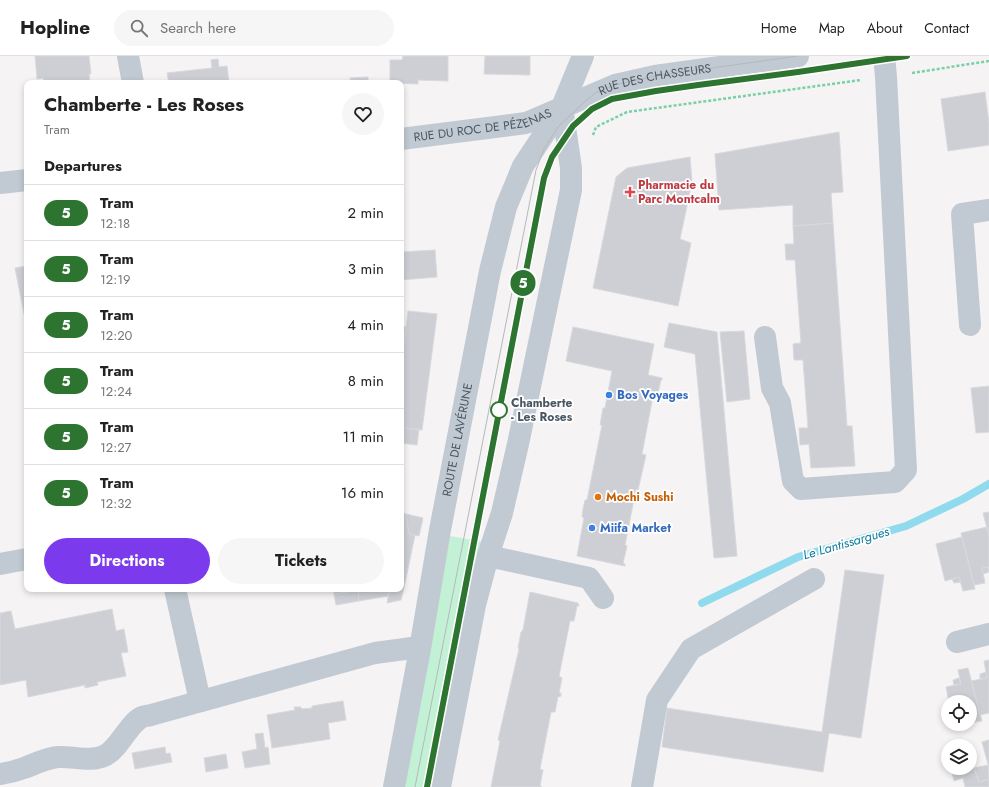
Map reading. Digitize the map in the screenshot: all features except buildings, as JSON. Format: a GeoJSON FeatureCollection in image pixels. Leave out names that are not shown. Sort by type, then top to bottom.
{"type":"FeatureCollection","features":[{"type":"Feature","properties":{"kind":"street"},"geometry":{"type":"LineString","coordinates":[[128,56],[132,80]]}},
{"type":"Feature","properties":{"kind":"street","name":"ROUTE DE LAVÉRUNE"},"geometry":{"type":"LineString","coordinates":[[394,787],[420,649],[440,530],[490,271],[506,207],[522,166],[562,107],[583,56]]}},
{"type":"Feature","properties":{"kind":"street","name":"RUE DES CHASSEURS"},"geometry":{"type":"LineString","coordinates":[[562,107],[616,85],[655,76],[798,56]]}},
{"type":"Feature","properties":{"kind":"street"},"geometry":{"type":"LineString","coordinates":[[765,337],[772,388],[780,403],[793,481],[801,489],[895,482],[906,470],[885,66]]}},
{"type":"Feature","properties":{"kind":"street"},"geometry":{"type":"LineString","coordinates":[[440,787],[475,605],[488,556],[502,513],[518,444],[571,190],[571,168],[562,107]]}},
{"type":"Feature","properties":{"kind":"street","name":"RUE DU ROC DE PÉZENAS"},"geometry":{"type":"LineString","coordinates":[[404,139],[526,123],[562,107]]}},
{"type":"Feature","properties":{"kind":"street"},"geometry":{"type":"LineString","coordinates":[[0,183],[24,180]]}},
{"type":"Feature","properties":{"kind":"street"},"geometry":{"type":"LineString","coordinates":[[970,325],[962,214],[989,210]]}},
{"type":"Feature","properties":{"kind":"street"},"geometry":{"type":"LineString","coordinates":[[488,556],[589,578],[603,598]]}},
{"type":"Feature","properties":{"kind":"street"},"geometry":{"type":"LineString","coordinates":[[0,564],[24,560]]}},
{"type":"Feature","properties":{"kind":"street"},"geometry":{"type":"LineString","coordinates":[[642,787],[657,700],[691,649],[814,579]]}},
{"type":"Feature","properties":{"kind":"street"},"geometry":{"type":"LineString","coordinates":[[176,592],[200,702]]}},
{"type":"Feature","properties":{"kind":"street"},"geometry":{"type":"LineString","coordinates":[[957,642],[989,634]]}},
{"type":"Feature","properties":{"kind":"street"},"geometry":{"type":"LineString","coordinates":[[0,774],[22,769],[42,760],[59,757],[89,759],[99,758],[113,749],[134,723],[142,716],[200,702],[375,653],[412,648],[420,649]]}},
{"type":"Feature","properties":{"kind":"path"},"geometry":{"type":"LineString","coordinates":[[590,141],[596,127],[627,112],[885,66],[989,61]]}},
{"type":"Feature","properties":{"kind":"green space"},"geometry":{"type":"Polygon","coordinates":[[[450,536],[484,542],[435,787],[402,787],[450,536]]]}},
{"type":"Feature","properties":{"kind":"waterway","name":"Le Lantissargues"},"geometry":{"type":"LineString","coordinates":[[702,603],[798,557],[906,526],[963,499],[989,484]]}},
{"type":"Feature","properties":{"kind":"tram line"},"geometry":{"type":"LineString","coordinates":[[415,787],[536,170],[544,149],[558,127],[581,105],[595,93],[615,85],[655,76],[798,56]]}},
{"type":"Feature","properties":{"kind":"tram line"},"geometry":{"type":"LineString","coordinates":[[427,787],[544,178],[552,157],[573,126],[592,109],[612,99],[698,85],[906,56]]}},
{"type":"Feature","properties":{"kind":"tram line","name":"5"},"geometry":{"type":"LineString","coordinates":[[427,787],[544,178],[552,157],[573,126],[592,109],[612,99],[656,91],[907,56]]}},
{"type":"Feature","properties":{"kind":"place","name":"Pharmacie du Parc Montcalm"},"geometry":{"type":"Point","coordinates":[630,192]}},
{"type":"Feature","properties":{"kind":"place","name":"Bos Voyages"},"geometry":{"type":"Point","coordinates":[609,395]}},
{"type":"Feature","properties":{"kind":"place","name":"Chamberte - Les Roses"},"geometry":{"type":"Point","coordinates":[499,410]}},
{"type":"Feature","properties":{"kind":"place","name":"Mochi Sushi"},"geometry":{"type":"Point","coordinates":[598,497]}},
{"type":"Feature","properties":{"kind":"place","name":"Miifa Market"},"geometry":{"type":"Point","coordinates":[592,528]}}]}
